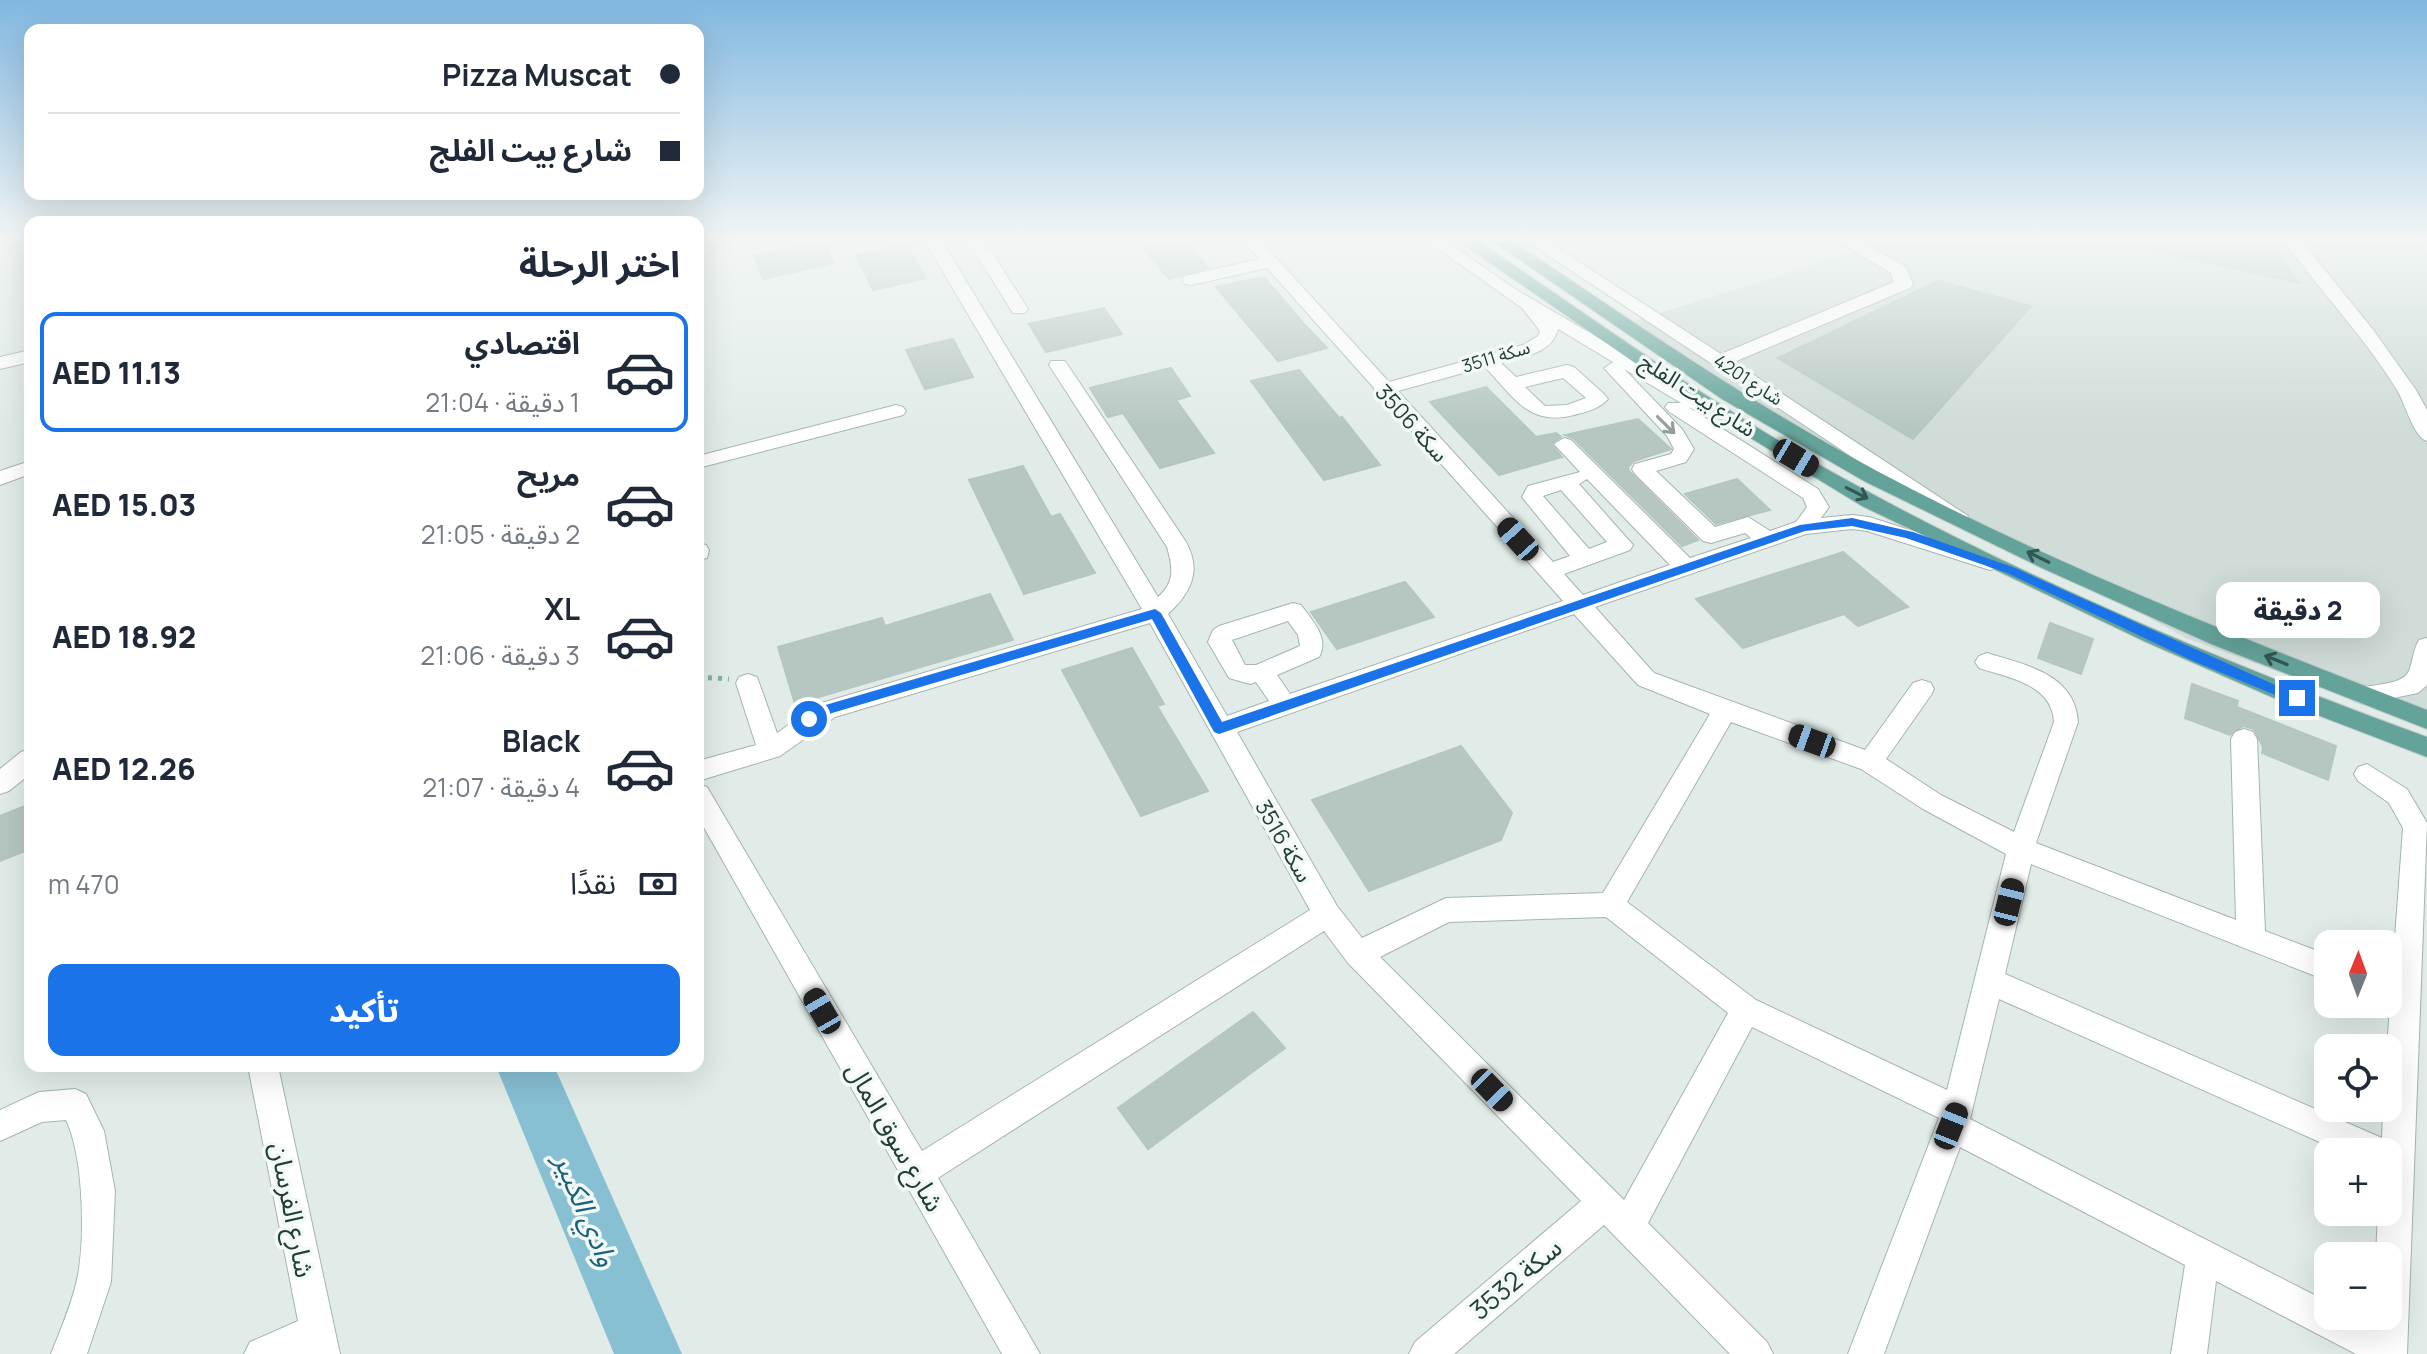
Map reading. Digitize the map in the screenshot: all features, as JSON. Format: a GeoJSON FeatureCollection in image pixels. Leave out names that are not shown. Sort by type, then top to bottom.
{"type":"FeatureCollection","features":[{"type":"Feature","properties":{"kind":"main road","name":"شارع بيت الفلج"},"geometry":{"type":"LineString","coordinates":[[1556,301],[1749,430],[1843,486],[2198,658],[2347,719],[2427,747]]}},
{"type":"Feature","properties":{"kind":"main road","name":"شارع بيت الفلج"},"geometry":{"type":"LineString","coordinates":[[1590,301],[1729,395],[1871,476],[2219,638],[2427,720]]}},
{"type":"Feature","properties":{"kind":"main road"},"geometry":{"type":"LineString","coordinates":[[2347,719],[2427,762]]}},
{"type":"Feature","properties":{"kind":"street","name":"سكة 3516"},"geometry":{"type":"LineString","coordinates":[[969,301],[1155,613],[1327,914],[1358,954],[1755,1354]]}},
{"type":"Feature","properties":{"kind":"street"},"geometry":{"type":"LineString","coordinates":[[1014,301],[1019,309]]}},
{"type":"Feature","properties":{"kind":"street","name":"سكة 3506"},"geometry":{"type":"LineString","coordinates":[[1304,301],[1646,679],[1870,762],[1932,802],[2021,849],[2314,963]]}},
{"type":"Feature","properties":{"kind":"street","name":"سكة 3511"},"geometry":{"type":"LineString","coordinates":[[1382,390],[1530,349],[1545,330],[1517,301]]}},
{"type":"Feature","properties":{"kind":"street"},"geometry":{"type":"LineString","coordinates":[[1523,301],[1697,404],[1749,430]]}},
{"type":"Feature","properties":{"kind":"street","name":"شارع 4201"},"geometry":{"type":"LineString","coordinates":[[1627,301],[1966,522]]}},
{"type":"Feature","properties":{"kind":"street"},"geometry":{"type":"LineString","coordinates":[[1720,362],[1862,301]]}},
{"type":"Feature","properties":{"kind":"street"},"geometry":{"type":"LineString","coordinates":[[2339,301],[2401,381],[2427,435]]}},
{"type":"Feature","properties":{"kind":"street"},"geometry":{"type":"LineString","coordinates":[[1545,330],[1613,368],[1811,494],[1818,507],[1804,527]]}},
{"type":"Feature","properties":{"kind":"street"},"geometry":{"type":"LineString","coordinates":[[0,363],[24,357]]}},
{"type":"Feature","properties":{"kind":"street"},"geometry":{"type":"LineString","coordinates":[[1488,360],[1512,384]]}},
{"type":"Feature","properties":{"kind":"street"},"geometry":{"type":"LineString","coordinates":[[704,769],[770,749],[794,735],[809,719],[827,710],[1155,613],[1183,585],[1185,569],[1178,547],[1058,365]]}},
{"type":"Feature","properties":{"kind":"street"},"geometry":{"type":"LineString","coordinates":[[1613,368],[1675,433],[1684,449],[1679,458],[1642,469],[1730,553]]}},
{"type":"Feature","properties":{"kind":"street"},"geometry":{"type":"LineString","coordinates":[[704,460],[896,411]]}},
{"type":"Feature","properties":{"kind":"street"},"geometry":{"type":"LineString","coordinates":[[1564,444],[1686,568]]}},
{"type":"Feature","properties":{"kind":"street"},"geometry":{"type":"LineString","coordinates":[[0,478],[24,469]]}},
{"type":"Feature","properties":{"kind":"street"},"geometry":{"type":"LineString","coordinates":[[1490,509],[1532,497],[1535,491],[1593,473]]}},
{"type":"Feature","properties":{"kind":"street"},"geometry":{"type":"LineString","coordinates":[[1547,572],[1622,545],[1564,481]]}},
{"type":"Feature","properties":{"kind":"street"},"geometry":{"type":"LineString","coordinates":[[1532,497],[1586,560]]}},
{"type":"Feature","properties":{"kind":"street"},"geometry":{"type":"LineString","coordinates":[[1219,728],[1804,527],[1852,522],[1869,524],[2011,570]]}},
{"type":"Feature","properties":{"kind":"street"},"geometry":{"type":"LineString","coordinates":[[1711,536],[1748,524],[1767,540]]}},
{"type":"Feature","properties":{"kind":"street"},"geometry":{"type":"LineString","coordinates":[[1288,603],[1308,633],[1313,645],[1311,651],[1262,672],[1250,675],[1237,672],[1223,648],[1221,636],[1288,603]]}},
{"type":"Feature","properties":{"kind":"street"},"geometry":{"type":"LineString","coordinates":[[2364,695],[2423,686],[2427,646]]}},
{"type":"Feature","properties":{"kind":"street"},"geometry":{"type":"LineString","coordinates":[[1866,1354],[1954,1119],[2021,849],[2066,722],[2068,708],[2060,694],[2045,684],[1987,662]]}},
{"type":"Feature","properties":{"kind":"street"},"geometry":{"type":"LineString","coordinates":[[1262,672],[1285,706]]}},
{"type":"Feature","properties":{"kind":"street"},"geometry":{"type":"LineString","coordinates":[[748,683],[770,749]]}},
{"type":"Feature","properties":{"kind":"street"},"geometry":{"type":"LineString","coordinates":[[1870,762],[1922,689]]}},
{"type":"Feature","properties":{"kind":"street"},"geometry":{"type":"LineString","coordinates":[[1611,905],[1725,710]]}},
{"type":"Feature","properties":{"kind":"street"},"geometry":{"type":"LineString","coordinates":[[2244,739],[2251,938]]}},
{"type":"Feature","properties":{"kind":"street"},"geometry":{"type":"LineString","coordinates":[[0,784],[24,764]]}},
{"type":"Feature","properties":{"kind":"street"},"geometry":{"type":"LineString","coordinates":[[2367,774],[2398,796],[2416,827],[2402,950]]}},
{"type":"Feature","properties":{"kind":"street"},"geometry":{"type":"LineString","coordinates":[[0,791],[24,781]]}},
{"type":"Feature","properties":{"kind":"street","name":"شارع سوق المال"},"geometry":{"type":"LineString","coordinates":[[704,804],[1022,1354]]}},
{"type":"Feature","properties":{"kind":"street"},"geometry":{"type":"LineString","coordinates":[[1358,954],[1446,910],[1611,905],[1746,1009],[2389,1353],[2388,1226]]}},
{"type":"Feature","properties":{"kind":"street"},"geometry":{"type":"LineString","coordinates":[[916,1173],[1327,914]]}},
{"type":"Feature","properties":{"kind":"street"},"geometry":{"type":"LineString","coordinates":[[1989,981],[2347,1138]]}},
{"type":"Feature","properties":{"kind":"street"},"geometry":{"type":"LineString","coordinates":[[1616,1215],[1746,1009]]}},
{"type":"Feature","properties":{"kind":"street"},"geometry":{"type":"LineString","coordinates":[[2389,1138],[2396,1018]]}},
{"type":"Feature","properties":{"kind":"street","name":"شارع الفرسان"},"geometry":{"type":"LineString","coordinates":[[264,1072],[319,1343]]}},
{"type":"Feature","properties":{"kind":"street"},"geometry":{"type":"LineString","coordinates":[[0,1126],[39,1107],[75,1104],[88,1131],[99,1191],[94,1282],[69,1354]]}},
{"type":"Feature","properties":{"kind":"street","name":"سكة 3532"},"geometry":{"type":"LineString","coordinates":[[1427,1354],[1616,1215]]}},
{"type":"Feature","properties":{"kind":"street"},"geometry":{"type":"LineString","coordinates":[[2189,1354],[2203,1256]]}},
{"type":"Feature","properties":{"kind":"street"},"geometry":{"type":"LineString","coordinates":[[262,1354],[319,1343]]}},
{"type":"Feature","properties":{"kind":"shaded area"},"geometry":{"type":"Polygon","coordinates":[[[1698,301],[2427,301],[2427,726],[2186,638],[1796,426],[1632,322],[1698,301]]]}},
{"type":"Feature","properties":{"kind":"building"},"geometry":{"type":"Polygon","coordinates":[[[1228,301],[1285,301],[1327,348],[1278,361],[1228,301]]]}},
{"type":"Feature","properties":{"kind":"building"},"geometry":{"type":"Polygon","coordinates":[[[1896,301],[2013,301],[2031,306],[1913,439],[1778,358],[1896,301]]]}},
{"type":"Feature","properties":{"kind":"building"},"geometry":{"type":"Polygon","coordinates":[[[1104,308],[1122,334],[1046,352],[1029,324],[1104,308]]]}},
{"type":"Feature","properties":{"kind":"building"},"geometry":{"type":"Polygon","coordinates":[[[953,339],[973,377],[925,389],[906,350],[953,339]]]}},
{"type":"Feature","properties":{"kind":"building"},"geometry":{"type":"Polygon","coordinates":[[[1171,368],[1190,396],[1176,400],[1214,453],[1160,468],[1123,413],[1108,417],[1090,388],[1171,368]]]}},
{"type":"Feature","properties":{"kind":"building"},"geometry":{"type":"Polygon","coordinates":[[[1299,370],[1380,465],[1324,480],[1251,381],[1299,370]]]}},
{"type":"Feature","properties":{"kind":"building"},"geometry":{"type":"Polygon","coordinates":[[[1486,387],[1536,437],[1556,433],[1561,437],[1551,444],[1562,457],[1499,475],[1430,402],[1486,387]]]}},
{"type":"Feature","properties":{"kind":"building"},"geometry":{"type":"Polygon","coordinates":[[[1638,419],[1671,449],[1634,461],[1628,467],[1629,471],[1698,540],[1682,546],[1573,438],[1565,435],[1638,419]]]}},
{"type":"Feature","properties":{"kind":"building"},"geometry":{"type":"Polygon","coordinates":[[[1023,466],[1051,517],[1060,514],[1095,573],[1024,594],[969,480],[1023,466]]]}},
{"type":"Feature","properties":{"kind":"building"},"geometry":{"type":"Polygon","coordinates":[[[1737,479],[1770,510],[1716,524],[1685,494],[1737,479]]]}},
{"type":"Feature","properties":{"kind":"building"},"geometry":{"type":"Polygon","coordinates":[[[1843,552],[1908,607],[1858,626],[1844,614],[1743,648],[1696,599],[1843,552]]]}},
{"type":"Feature","properties":{"kind":"building"},"geometry":{"type":"Polygon","coordinates":[[[1405,582],[1434,617],[1337,649],[1311,612],[1405,582]]]}},
{"type":"Feature","properties":{"kind":"building"},"geometry":{"type":"Polygon","coordinates":[[[990,594],[1013,640],[795,704],[778,647],[882,618],[885,626],[990,594]]]}},
{"type":"Feature","properties":{"kind":"building"},"geometry":{"type":"Polygon","coordinates":[[[2050,623],[2093,639],[2081,674],[2038,658],[2050,623]]]}},
{"type":"Feature","properties":{"kind":"building"},"geometry":{"type":"Polygon","coordinates":[[[1132,648],[1164,704],[1157,706],[1208,791],[1141,816],[1062,670],[1132,648]]]}},
{"type":"Feature","properties":{"kind":"building"},"geometry":{"type":"Polygon","coordinates":[[[2192,684],[2238,701],[2237,707],[2336,746],[2328,780],[2262,753],[2263,747],[2254,729],[2243,726],[2230,735],[2185,718],[2192,684]]]}},
{"type":"Feature","properties":{"kind":"building"},"geometry":{"type":"Polygon","coordinates":[[[1461,746],[1512,813],[1501,840],[1369,891],[1312,800],[1461,746]]]}},
{"type":"Feature","properties":{"kind":"building"},"geometry":{"type":"Polygon","coordinates":[[[24,806],[24,851],[0,861],[0,816],[24,806]]]}},
{"type":"Feature","properties":{"kind":"building"},"geometry":{"type":"Polygon","coordinates":[[[1253,1012],[1285,1048],[1148,1149],[1118,1108],[1253,1012]]]}},
{"type":"Feature","properties":{"kind":"waterway","name":"وادي الكبير"},"geometry":{"type":"LineString","coordinates":[[528,1072],[648,1354]]}},
{"type":"Feature","properties":{"kind":"route"},"geometry":{"type":"LineString","coordinates":[[809,719],[827,710],[1155,613],[1219,728],[1804,527],[1852,522],[1909,535],[2011,570],[2198,658],[2297,698]]}}]}
